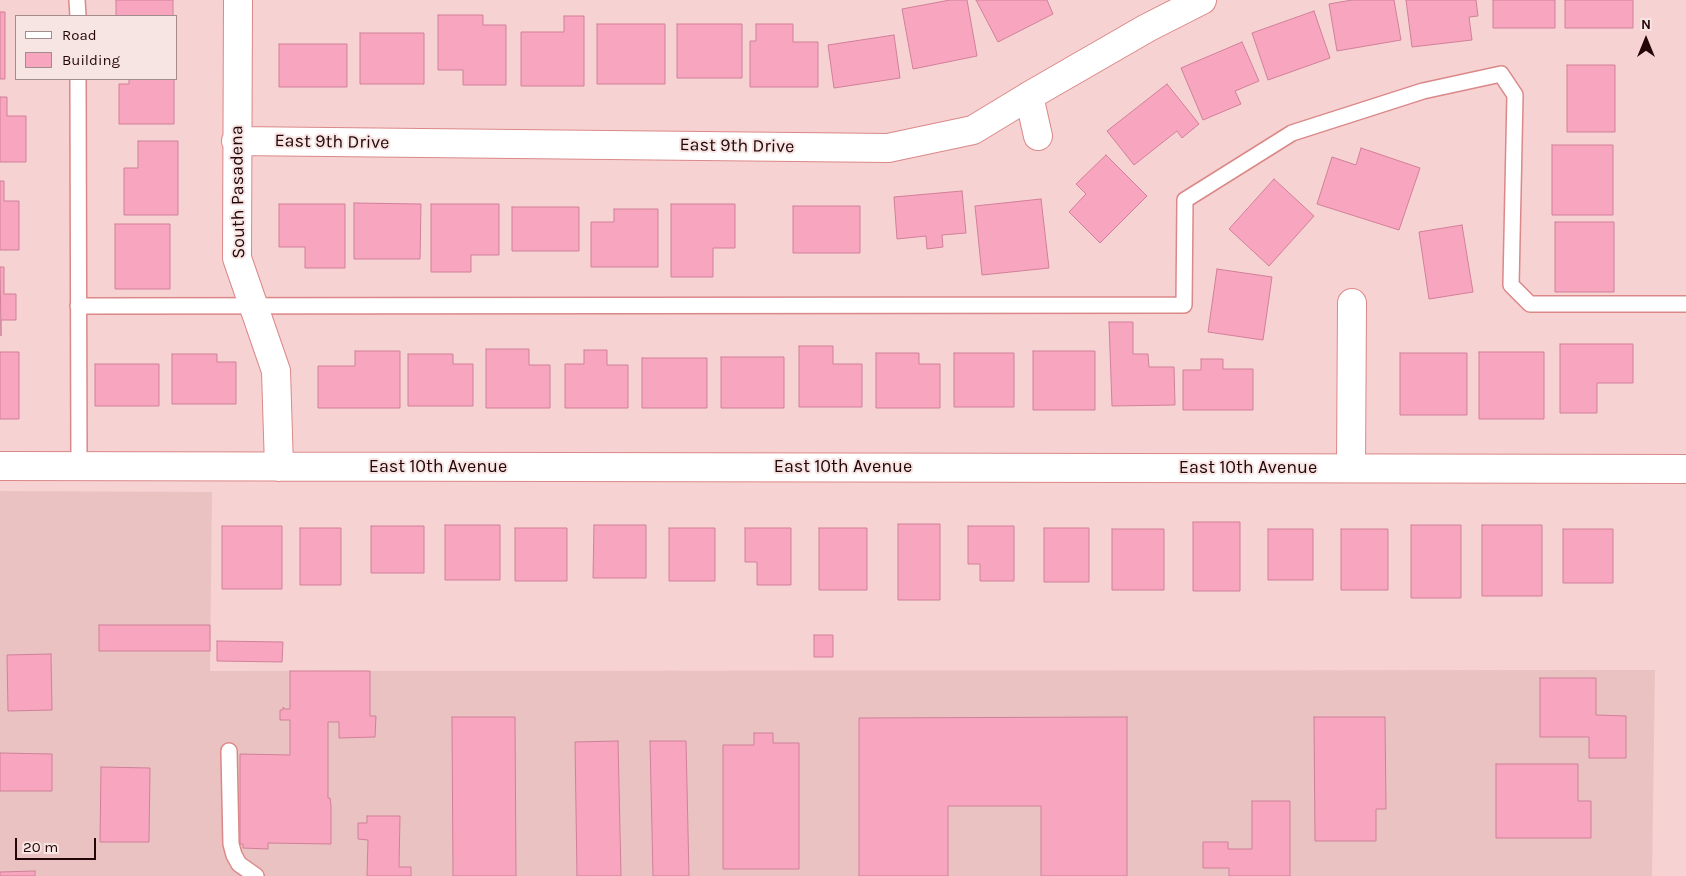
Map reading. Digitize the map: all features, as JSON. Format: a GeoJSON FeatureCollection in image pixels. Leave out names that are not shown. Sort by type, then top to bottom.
{"type":"FeatureCollection","features":[{"type":"Feature","properties":{"kind":"street","name":"South Pasadena"},"geometry":{"type":"LineString","coordinates":[[238,0],[237,258],[276,371],[279,467]]}},
{"type":"Feature","properties":{"kind":"street","name":"East 9th Drive"},"geometry":{"type":"LineString","coordinates":[[236,141],[888,148],[973,130],[1148,28],[1202,0]]}},
{"type":"Feature","properties":{"kind":"street"},"geometry":{"type":"LineString","coordinates":[[1029,96],[1038,136]]}},
{"type":"Feature","properties":{"kind":"street"},"geometry":{"type":"LineString","coordinates":[[1351,468],[1352,303]]}},
{"type":"Feature","properties":{"kind":"street","name":"East 10th Avenue"},"geometry":{"type":"LineString","coordinates":[[0,466],[1686,469]]}},
{"type":"Feature","properties":{"kind":"lane"},"geometry":{"type":"LineString","coordinates":[[78,0],[78,15]]}},
{"type":"Feature","properties":{"kind":"lane"},"geometry":{"type":"LineString","coordinates":[[78,306],[1184,305],[1185,200],[1292,133],[1423,91],[1501,74],[1514,95],[1511,285],[1530,304],[1686,304]]}},
{"type":"Feature","properties":{"kind":"lane"},"geometry":{"type":"LineString","coordinates":[[78,80],[79,466]]}},
{"type":"Feature","properties":{"kind":"lane"},"geometry":{"type":"LineString","coordinates":[[230,751],[231,844],[239,864],[256,876]]}},
{"type":"Feature","properties":{"kind":"shaded area"},"geometry":{"type":"Polygon","coordinates":[[[0,491],[212,492],[210,671],[1655,670],[1652,876],[0,876],[0,491]]]}},
{"type":"Feature","properties":{"kind":"building"},"geometry":{"type":"Polygon","coordinates":[[[116,0],[173,0],[173,15],[116,15],[116,0]]]}},
{"type":"Feature","properties":{"kind":"building"},"geometry":{"type":"Polygon","coordinates":[[[950,0],[967,0],[977,56],[913,69],[902,9],[950,0]]]}},
{"type":"Feature","properties":{"kind":"building"},"geometry":{"type":"Polygon","coordinates":[[[976,0],[1047,0],[1053,14],[998,42],[976,0]]]}},
{"type":"Feature","properties":{"kind":"building"},"geometry":{"type":"Polygon","coordinates":[[[1352,0],[1394,0],[1401,40],[1337,51],[1329,4],[1352,0]]]}},
{"type":"Feature","properties":{"kind":"building"},"geometry":{"type":"Polygon","coordinates":[[[1406,0],[1476,0],[1478,16],[1469,17],[1472,40],[1412,47],[1406,0]]]}},
{"type":"Feature","properties":{"kind":"building"},"geometry":{"type":"Polygon","coordinates":[[[1493,0],[1555,0],[1555,28],[1493,28],[1493,0]]]}},
{"type":"Feature","properties":{"kind":"building"},"geometry":{"type":"Polygon","coordinates":[[[1565,0],[1633,0],[1633,28],[1565,28],[1565,0]]]}},
{"type":"Feature","properties":{"kind":"building"},"geometry":{"type":"Polygon","coordinates":[[[1314,11],[1330,58],[1268,80],[1252,33],[1314,11]]]}},
{"type":"Feature","properties":{"kind":"building"},"geometry":{"type":"Polygon","coordinates":[[[0,12],[5,12],[5,79],[0,79],[0,12]]]}},
{"type":"Feature","properties":{"kind":"building"},"geometry":{"type":"Polygon","coordinates":[[[438,15],[483,15],[483,25],[506,25],[506,85],[463,85],[463,70],[438,70],[438,15]]]}},
{"type":"Feature","properties":{"kind":"building"},"geometry":{"type":"Polygon","coordinates":[[[564,16],[584,16],[584,86],[521,86],[521,32],[564,32],[564,16]]]}},
{"type":"Feature","properties":{"kind":"building"},"geometry":{"type":"Polygon","coordinates":[[[597,24],[665,24],[665,84],[597,84],[597,24]]]}},
{"type":"Feature","properties":{"kind":"building"},"geometry":{"type":"Polygon","coordinates":[[[677,24],[742,24],[742,78],[677,78],[677,24]]]}},
{"type":"Feature","properties":{"kind":"building"},"geometry":{"type":"Polygon","coordinates":[[[756,24],[793,24],[793,42],[818,42],[818,87],[750,87],[750,41],[756,41],[756,24]]]}},
{"type":"Feature","properties":{"kind":"building"},"geometry":{"type":"Polygon","coordinates":[[[360,33],[424,33],[424,84],[360,84],[360,33]]]}},
{"type":"Feature","properties":{"kind":"building"},"geometry":{"type":"Polygon","coordinates":[[[894,35],[900,78],[834,88],[828,45],[894,35]]]}},
{"type":"Feature","properties":{"kind":"building"},"geometry":{"type":"Polygon","coordinates":[[[1242,42],[1259,81],[1235,91],[1241,104],[1203,120],[1181,68],[1242,42]]]}},
{"type":"Feature","properties":{"kind":"building"},"geometry":{"type":"Polygon","coordinates":[[[279,44],[347,44],[347,87],[279,87],[279,44]]]}},
{"type":"Feature","properties":{"kind":"building"},"geometry":{"type":"Polygon","coordinates":[[[1567,65],[1615,65],[1615,132],[1567,132],[1567,65]]]}},
{"type":"Feature","properties":{"kind":"building"},"geometry":{"type":"Polygon","coordinates":[[[129,80],[174,80],[174,124],[119,124],[119,84],[129,84],[129,80]]]}},
{"type":"Feature","properties":{"kind":"building"},"geometry":{"type":"Polygon","coordinates":[[[1167,84],[1199,124],[1182,138],[1177,131],[1134,165],[1107,131],[1167,84]]]}},
{"type":"Feature","properties":{"kind":"building"},"geometry":{"type":"Polygon","coordinates":[[[0,97],[7,97],[7,116],[26,116],[26,162],[0,162],[0,97]]]}},
{"type":"Feature","properties":{"kind":"building"},"geometry":{"type":"Polygon","coordinates":[[[138,141],[178,141],[178,215],[124,215],[124,168],[138,168],[138,141]]]}},
{"type":"Feature","properties":{"kind":"building"},"geometry":{"type":"Polygon","coordinates":[[[1552,145],[1613,145],[1613,215],[1552,215],[1552,145]]]}},
{"type":"Feature","properties":{"kind":"building"},"geometry":{"type":"Polygon","coordinates":[[[1361,148],[1420,168],[1399,230],[1317,204],[1332,157],[1356,165],[1361,148]]]}},
{"type":"Feature","properties":{"kind":"building"},"geometry":{"type":"Polygon","coordinates":[[[1106,155],[1147,196],[1100,243],[1069,212],[1086,194],[1076,184],[1106,155]]]}},
{"type":"Feature","properties":{"kind":"building"},"geometry":{"type":"Polygon","coordinates":[[[1274,179],[1314,216],[1269,266],[1229,229],[1274,179]]]}},
{"type":"Feature","properties":{"kind":"building"},"geometry":{"type":"Polygon","coordinates":[[[0,181],[4,181],[4,201],[19,201],[19,250],[0,250],[0,181]]]}},
{"type":"Feature","properties":{"kind":"building"},"geometry":{"type":"Polygon","coordinates":[[[962,191],[966,233],[942,235],[943,247],[927,249],[926,236],[897,239],[894,197],[962,191]]]}},
{"type":"Feature","properties":{"kind":"building"},"geometry":{"type":"Polygon","coordinates":[[[1041,199],[1049,268],[982,275],[975,206],[1041,199]]]}},
{"type":"Feature","properties":{"kind":"building"},"geometry":{"type":"Polygon","coordinates":[[[354,203],[421,204],[420,259],[354,259],[354,203]]]}},
{"type":"Feature","properties":{"kind":"building"},"geometry":{"type":"Polygon","coordinates":[[[279,204],[345,204],[345,268],[305,268],[305,247],[279,247],[279,204]]]}},
{"type":"Feature","properties":{"kind":"building"},"geometry":{"type":"Polygon","coordinates":[[[431,204],[499,204],[499,255],[471,255],[471,272],[431,272],[431,204]]]}},
{"type":"Feature","properties":{"kind":"building"},"geometry":{"type":"Polygon","coordinates":[[[671,204],[735,204],[735,248],[713,248],[713,277],[671,277],[671,204]]]}},
{"type":"Feature","properties":{"kind":"building"},"geometry":{"type":"Polygon","coordinates":[[[793,206],[860,206],[860,253],[793,253],[793,206]]]}},
{"type":"Feature","properties":{"kind":"building"},"geometry":{"type":"Polygon","coordinates":[[[512,207],[579,207],[579,251],[512,251],[512,207]]]}},
{"type":"Feature","properties":{"kind":"building"},"geometry":{"type":"Polygon","coordinates":[[[614,209],[658,209],[658,267],[591,267],[591,222],[614,222],[614,209]]]}},
{"type":"Feature","properties":{"kind":"building"},"geometry":{"type":"Polygon","coordinates":[[[1555,222],[1614,222],[1614,292],[1555,292],[1555,222]]]}},
{"type":"Feature","properties":{"kind":"building"},"geometry":{"type":"Polygon","coordinates":[[[115,224],[170,224],[170,289],[115,289],[115,224]]]}},
{"type":"Feature","properties":{"kind":"building"},"geometry":{"type":"Polygon","coordinates":[[[1462,225],[1473,292],[1429,299],[1419,232],[1462,225]]]}},
{"type":"Feature","properties":{"kind":"building"},"geometry":{"type":"Polygon","coordinates":[[[0,267],[4,267],[4,294],[16,294],[16,320],[1,320],[1,336],[0,267]]]}},
{"type":"Feature","properties":{"kind":"building"},"geometry":{"type":"Polygon","coordinates":[[[1217,269],[1272,277],[1263,340],[1208,332],[1217,269]]]}},
{"type":"Feature","properties":{"kind":"building"},"geometry":{"type":"Polygon","coordinates":[[[1109,322],[1133,322],[1133,354],[1148,354],[1149,367],[1174,367],[1175,405],[1112,406],[1109,322]]]}},
{"type":"Feature","properties":{"kind":"building"},"geometry":{"type":"Polygon","coordinates":[[[1560,344],[1633,344],[1633,383],[1597,383],[1597,413],[1560,413],[1560,344]]]}},
{"type":"Feature","properties":{"kind":"building"},"geometry":{"type":"Polygon","coordinates":[[[799,346],[833,346],[833,364],[862,364],[862,407],[799,407],[799,346]]]}},
{"type":"Feature","properties":{"kind":"building"},"geometry":{"type":"Polygon","coordinates":[[[486,349],[529,349],[529,365],[550,365],[550,408],[486,408],[486,349]]]}},
{"type":"Feature","properties":{"kind":"building"},"geometry":{"type":"Polygon","coordinates":[[[584,350],[607,350],[607,365],[628,365],[628,408],[565,408],[565,364],[584,364],[584,350]]]}},
{"type":"Feature","properties":{"kind":"building"},"geometry":{"type":"Polygon","coordinates":[[[355,351],[400,351],[400,408],[318,408],[318,366],[355,366],[355,351]]]}},
{"type":"Feature","properties":{"kind":"building"},"geometry":{"type":"Polygon","coordinates":[[[1033,351],[1095,351],[1095,410],[1033,410],[1033,351]]]}},
{"type":"Feature","properties":{"kind":"building"},"geometry":{"type":"Polygon","coordinates":[[[0,352],[19,352],[19,419],[0,419],[0,352]]]}},
{"type":"Feature","properties":{"kind":"building"},"geometry":{"type":"Polygon","coordinates":[[[1479,352],[1544,352],[1544,419],[1479,419],[1479,352]]]}},
{"type":"Feature","properties":{"kind":"building"},"geometry":{"type":"Polygon","coordinates":[[[876,353],[919,353],[919,364],[940,364],[940,408],[876,408],[876,353]]]}},
{"type":"Feature","properties":{"kind":"building"},"geometry":{"type":"Polygon","coordinates":[[[954,353],[1014,353],[1014,407],[954,407],[954,353]]]}},
{"type":"Feature","properties":{"kind":"building"},"geometry":{"type":"Polygon","coordinates":[[[1400,353],[1467,353],[1467,415],[1400,415],[1400,353]]]}},
{"type":"Feature","properties":{"kind":"building"},"geometry":{"type":"Polygon","coordinates":[[[172,354],[217,354],[217,362],[236,362],[236,404],[172,404],[172,354]]]}},
{"type":"Feature","properties":{"kind":"building"},"geometry":{"type":"Polygon","coordinates":[[[408,354],[453,354],[453,364],[473,364],[473,406],[408,406],[408,354]]]}},
{"type":"Feature","properties":{"kind":"building"},"geometry":{"type":"Polygon","coordinates":[[[721,357],[784,357],[784,408],[721,408],[721,357]]]}},
{"type":"Feature","properties":{"kind":"building"},"geometry":{"type":"Polygon","coordinates":[[[642,358],[707,358],[707,408],[642,408],[642,358]]]}},
{"type":"Feature","properties":{"kind":"building"},"geometry":{"type":"Polygon","coordinates":[[[1201,359],[1223,359],[1223,369],[1253,369],[1253,410],[1183,410],[1183,370],[1201,370],[1201,359]]]}},
{"type":"Feature","properties":{"kind":"building"},"geometry":{"type":"Polygon","coordinates":[[[95,364],[159,364],[159,406],[95,406],[95,364]]]}},
{"type":"Feature","properties":{"kind":"building"},"geometry":{"type":"Polygon","coordinates":[[[1193,522],[1240,522],[1240,591],[1193,591],[1193,522]]]}},
{"type":"Feature","properties":{"kind":"building"},"geometry":{"type":"Polygon","coordinates":[[[898,524],[940,524],[940,600],[898,600],[898,524]]]}},
{"type":"Feature","properties":{"kind":"building"},"geometry":{"type":"Polygon","coordinates":[[[445,525],[500,525],[500,580],[445,580],[445,525]]]}},
{"type":"Feature","properties":{"kind":"building"},"geometry":{"type":"Polygon","coordinates":[[[594,525],[646,525],[646,578],[593,578],[594,525]]]}},
{"type":"Feature","properties":{"kind":"building"},"geometry":{"type":"Polygon","coordinates":[[[1411,525],[1461,525],[1461,598],[1411,598],[1411,525]]]}},
{"type":"Feature","properties":{"kind":"building"},"geometry":{"type":"Polygon","coordinates":[[[1482,525],[1542,525],[1542,596],[1482,596],[1482,525]]]}},
{"type":"Feature","properties":{"kind":"building"},"geometry":{"type":"Polygon","coordinates":[[[222,526],[282,526],[282,589],[222,589],[222,526]]]}},
{"type":"Feature","properties":{"kind":"building"},"geometry":{"type":"Polygon","coordinates":[[[371,526],[424,526],[424,573],[371,573],[371,526]]]}},
{"type":"Feature","properties":{"kind":"building"},"geometry":{"type":"Polygon","coordinates":[[[968,526],[1014,526],[1014,581],[980,581],[980,564],[968,564],[968,526]]]}},
{"type":"Feature","properties":{"kind":"building"},"geometry":{"type":"Polygon","coordinates":[[[300,528],[341,528],[341,585],[300,585],[300,528]]]}},
{"type":"Feature","properties":{"kind":"building"},"geometry":{"type":"Polygon","coordinates":[[[515,528],[567,528],[567,581],[515,581],[515,528]]]}},
{"type":"Feature","properties":{"kind":"building"},"geometry":{"type":"Polygon","coordinates":[[[669,528],[715,528],[715,581],[669,581],[669,528]]]}},
{"type":"Feature","properties":{"kind":"building"},"geometry":{"type":"Polygon","coordinates":[[[745,528],[791,528],[791,585],[757,585],[757,562],[745,562],[745,528]]]}},
{"type":"Feature","properties":{"kind":"building"},"geometry":{"type":"Polygon","coordinates":[[[819,528],[867,528],[867,590],[819,590],[819,528]]]}},
{"type":"Feature","properties":{"kind":"building"},"geometry":{"type":"Polygon","coordinates":[[[1044,528],[1089,528],[1089,582],[1044,582],[1044,528]]]}},
{"type":"Feature","properties":{"kind":"building"},"geometry":{"type":"Polygon","coordinates":[[[1112,529],[1164,529],[1164,590],[1112,590],[1112,529]]]}},
{"type":"Feature","properties":{"kind":"building"},"geometry":{"type":"Polygon","coordinates":[[[1268,529],[1313,529],[1313,580],[1268,580],[1268,529]]]}},
{"type":"Feature","properties":{"kind":"building"},"geometry":{"type":"Polygon","coordinates":[[[1341,529],[1388,529],[1388,590],[1341,590],[1341,529]]]}},
{"type":"Feature","properties":{"kind":"building"},"geometry":{"type":"Polygon","coordinates":[[[1563,529],[1613,529],[1613,583],[1563,583],[1563,529]]]}},
{"type":"Feature","properties":{"kind":"building"},"geometry":{"type":"Polygon","coordinates":[[[99,625],[210,625],[210,651],[99,651],[99,625]]]}},
{"type":"Feature","properties":{"kind":"building"},"geometry":{"type":"Polygon","coordinates":[[[814,635],[833,635],[833,657],[814,657],[814,635]]]}},
{"type":"Feature","properties":{"kind":"building"},"geometry":{"type":"Polygon","coordinates":[[[217,641],[283,642],[282,662],[217,661],[217,641]]]}},
{"type":"Feature","properties":{"kind":"building"},"geometry":{"type":"Polygon","coordinates":[[[51,654],[52,710],[8,711],[7,655],[51,654]]]}},
{"type":"Feature","properties":{"kind":"building"},"geometry":{"type":"Polygon","coordinates":[[[290,671],[370,671],[370,716],[376,716],[375,737],[339,738],[339,722],[328,722],[328,798],[330,798],[331,806],[331,844],[268,843],[268,849],[243,848],[243,844],[240,844],[240,754],[290,755],[290,720],[280,720],[280,710],[283,710],[283,707],[290,709],[290,671]]]}},
{"type":"Feature","properties":{"kind":"building"},"geometry":{"type":"Polygon","coordinates":[[[1540,678],[1596,678],[1596,715],[1626,716],[1626,758],[1589,758],[1589,737],[1540,737],[1540,678]]]}},
{"type":"Feature","properties":{"kind":"building"},"geometry":{"type":"Polygon","coordinates":[[[452,717],[515,717],[516,876],[453,876],[452,717]]]}},
{"type":"Feature","properties":{"kind":"building"},"geometry":{"type":"Polygon","coordinates":[[[1127,717],[1127,876],[1041,876],[1041,806],[948,806],[948,876],[859,876],[859,718],[1127,717]]]}},
{"type":"Feature","properties":{"kind":"building"},"geometry":{"type":"Polygon","coordinates":[[[1314,717],[1385,717],[1386,809],[1376,809],[1376,841],[1315,841],[1314,717]]]}},
{"type":"Feature","properties":{"kind":"building"},"geometry":{"type":"Polygon","coordinates":[[[754,733],[773,733],[773,743],[799,743],[799,869],[723,869],[723,745],[754,745],[754,733]]]}},
{"type":"Feature","properties":{"kind":"building"},"geometry":{"type":"Polygon","coordinates":[[[618,741],[621,876],[577,876],[575,742],[618,741]]]}},
{"type":"Feature","properties":{"kind":"building"},"geometry":{"type":"Polygon","coordinates":[[[650,741],[686,741],[689,876],[653,876],[650,741]]]}},
{"type":"Feature","properties":{"kind":"building"},"geometry":{"type":"Polygon","coordinates":[[[0,753],[52,754],[52,791],[0,791],[0,753]]]}},
{"type":"Feature","properties":{"kind":"building"},"geometry":{"type":"Polygon","coordinates":[[[1496,764],[1578,764],[1578,801],[1591,801],[1591,838],[1496,838],[1496,764]]]}},
{"type":"Feature","properties":{"kind":"building"},"geometry":{"type":"Polygon","coordinates":[[[101,767],[150,768],[149,842],[100,842],[101,767]]]}},
{"type":"Feature","properties":{"kind":"building"},"geometry":{"type":"Polygon","coordinates":[[[1252,801],[1290,801],[1290,876],[1229,876],[1229,868],[1203,868],[1203,842],[1228,842],[1228,849],[1252,849],[1252,801]]]}},
{"type":"Feature","properties":{"kind":"building"},"geometry":{"type":"Polygon","coordinates":[[[367,816],[400,816],[399,867],[411,867],[411,876],[367,876],[368,840],[358,839],[358,823],[367,823],[367,816]]]}},
{"type":"Feature","properties":{"kind":"building"},"geometry":{"type":"Polygon","coordinates":[[[35,871],[35,876],[0,876],[0,872],[35,871]]]}}]}
